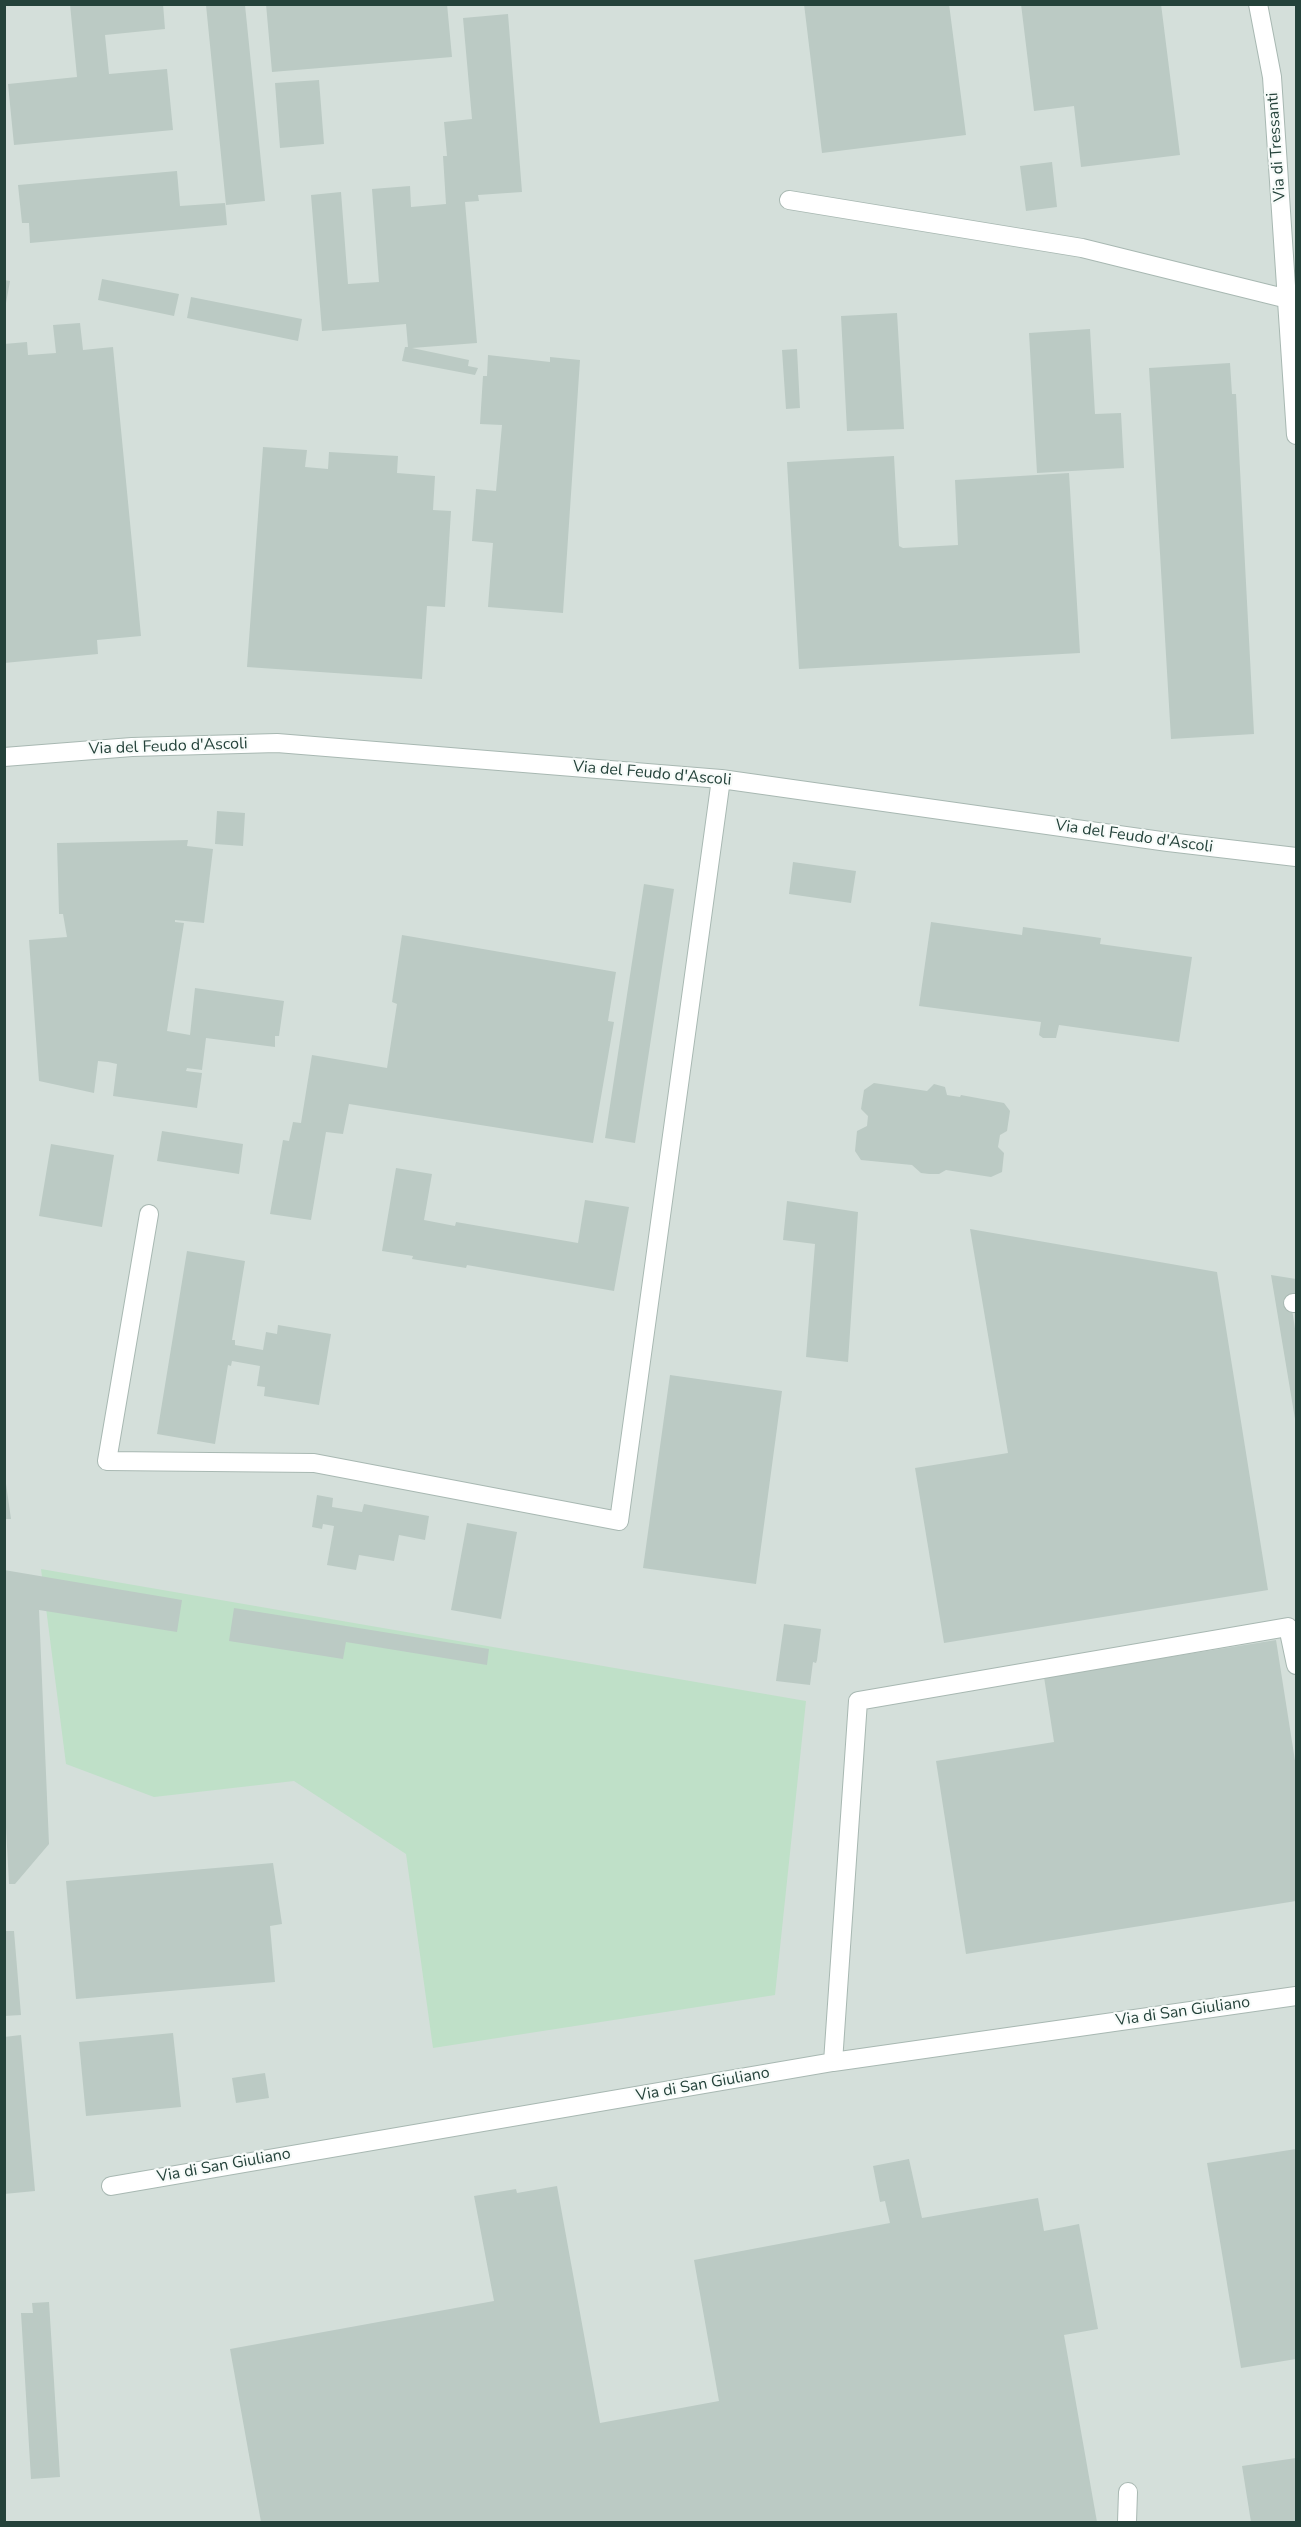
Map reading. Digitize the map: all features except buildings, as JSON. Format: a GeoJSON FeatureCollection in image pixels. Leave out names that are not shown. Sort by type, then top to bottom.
{"type":"FeatureCollection","features":[{"type":"Feature","properties":{"kind":"street","name":"Via di Tressanti"},"geometry":{"type":"LineString","coordinates":[[1257,4],[1272,77],[1296,435]]}},
{"type":"Feature","properties":{"kind":"street"},"geometry":{"type":"LineString","coordinates":[[789,200],[1082,248],[1288,299]]}},
{"type":"Feature","properties":{"kind":"street","name":"Via del Feudo d'Ascoli"},"geometry":{"type":"LineString","coordinates":[[4,757],[132,747],[277,743],[721,779],[1168,842],[1296,857]]}},
{"type":"Feature","properties":{"kind":"street"},"geometry":{"type":"LineString","coordinates":[[149,1214],[107,1461],[314,1463],[619,1521],[721,779]]}},
{"type":"Feature","properties":{"kind":"street"},"geometry":{"type":"LineString","coordinates":[[832,2062],[858,1701],[1287,1628],[1296,1665]]}},
{"type":"Feature","properties":{"kind":"street","name":"Via di San Giuliano"},"geometry":{"type":"LineString","coordinates":[[111,2186],[832,2062],[1296,1996]]}},
{"type":"Feature","properties":{"kind":"street"},"geometry":{"type":"LineString","coordinates":[[1127,2523],[1128,2492]]}},
{"type":"Feature","properties":{"kind":"shaded area"},"geometry":{"type":"Polygon","coordinates":[[[5,5],[1296,5],[1296,2522],[5,2522],[5,5]]]}},
{"type":"Feature","properties":{"kind":"green space"},"geometry":{"type":"Polygon","coordinates":[[[41,1569],[806,1701],[775,1995],[433,2048],[406,1854],[294,1781],[154,1797],[66,1764],[41,1569]]]}}]}
